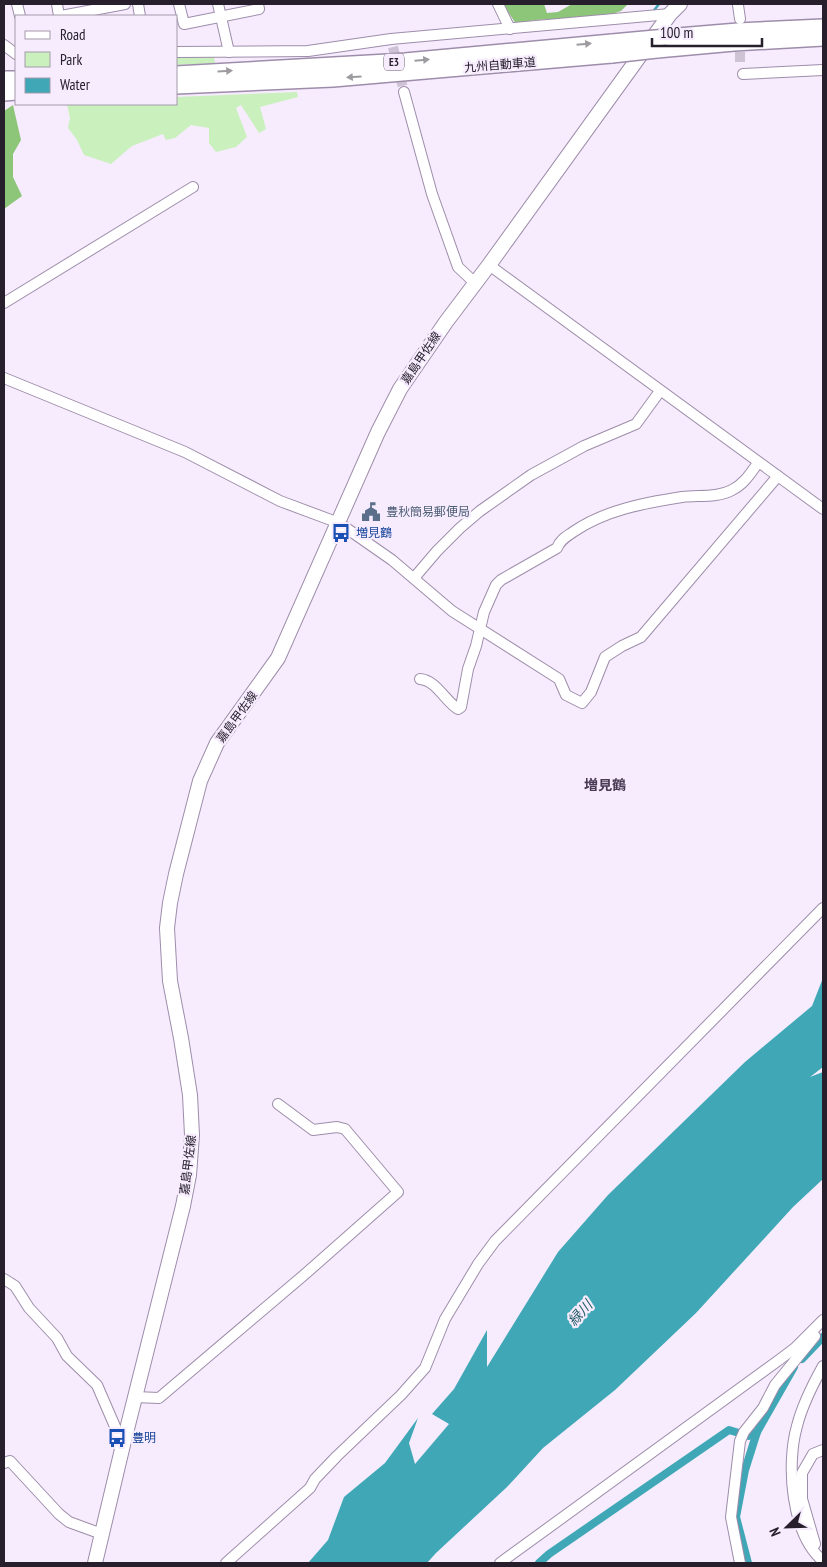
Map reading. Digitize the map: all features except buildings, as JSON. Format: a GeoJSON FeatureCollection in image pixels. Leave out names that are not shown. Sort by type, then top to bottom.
{"type":"FeatureCollection","features":[{"type":"Feature","properties":{"kind":"highway","name":"九州自動車道"},"geometry":{"type":"LineString","coordinates":[[178,86],[352,77],[612,48],[666,37],[823,27]]}},
{"type":"Feature","properties":{"kind":"highway","name":"九州自動車道"},"geometry":{"type":"LineString","coordinates":[[178,74],[612,48],[657,50],[823,38]]}},
{"type":"Feature","properties":{"kind":"main road","name":"嘉島甲佐線"},"geometry":{"type":"LineString","coordinates":[[95,1563],[189,1175],[192,1134],[190,1095],[170,981],[167,928],[176,874],[200,781],[214,751],[230,724],[253,695],[278,658],[378,432],[400,389],[446,322],[670,14],[680,4]]}},
{"type":"Feature","properties":{"kind":"street"},"geometry":{"type":"LineString","coordinates":[[64,15],[96,6],[126,4]]}},
{"type":"Feature","properties":{"kind":"street"},"geometry":{"type":"LineString","coordinates":[[179,4],[184,24],[259,9],[258,4]]}},
{"type":"Feature","properties":{"kind":"street"},"geometry":{"type":"LineString","coordinates":[[218,4],[229,52]]}},
{"type":"Feature","properties":{"kind":"street"},"geometry":{"type":"LineString","coordinates":[[498,4],[510,29]]}},
{"type":"Feature","properties":{"kind":"street"},"geometry":{"type":"LineString","coordinates":[[738,5],[740,19]]}},
{"type":"Feature","properties":{"kind":"street"},"geometry":{"type":"LineString","coordinates":[[178,52],[327,50],[510,29],[670,14]]}},
{"type":"Feature","properties":{"kind":"street"},"geometry":{"type":"LineString","coordinates":[[4,45],[15,53]]}},
{"type":"Feature","properties":{"kind":"street"},"geometry":{"type":"LineString","coordinates":[[743,74],[823,70]]}},
{"type":"Feature","properties":{"kind":"street"},"geometry":{"type":"LineString","coordinates":[[404,92],[432,194],[458,267],[475,283]]}},
{"type":"Feature","properties":{"kind":"street"},"geometry":{"type":"LineString","coordinates":[[4,303],[193,187]]}},
{"type":"Feature","properties":{"kind":"street"},"geometry":{"type":"LineString","coordinates":[[489,265],[823,509]]}},
{"type":"Feature","properties":{"kind":"street"},"geometry":{"type":"LineString","coordinates":[[4,378],[185,452],[280,502],[339,523],[392,560],[452,611],[559,679],[566,695],[582,703],[590,692],[605,657],[641,637],[778,476]]}},
{"type":"Feature","properties":{"kind":"street"},"geometry":{"type":"LineString","coordinates":[[414,578],[437,551],[480,511],[531,475],[584,446],[636,424],[660,391]]}},
{"type":"Feature","properties":{"kind":"street"},"geometry":{"type":"LineString","coordinates":[[420,679],[426,679],[458,709],[461,707],[468,669],[489,598],[501,580],[557,548],[560,542],[592,520],[628,507],[684,497],[719,495],[730,492],[743,484],[758,463]]}},
{"type":"Feature","properties":{"kind":"street"},"geometry":{"type":"LineString","coordinates":[[226,1563],[310,1488],[315,1479],[337,1456],[401,1396],[425,1368],[445,1319],[478,1264],[495,1241],[823,908]]}},
{"type":"Feature","properties":{"kind":"street"},"geometry":{"type":"LineString","coordinates":[[135,1398],[159,1398],[398,1192],[345,1129],[337,1127],[313,1130],[278,1104]]}},
{"type":"Feature","properties":{"kind":"street"},"geometry":{"type":"LineString","coordinates":[[4,1279],[15,1286],[29,1308],[57,1338],[67,1356],[96,1385],[123,1445]]}},
{"type":"Feature","properties":{"kind":"street"},"geometry":{"type":"LineString","coordinates":[[500,1563],[779,1360],[821,1327]]}},
{"type":"Feature","properties":{"kind":"street"},"geometry":{"type":"LineString","coordinates":[[740,1563],[731,1518],[740,1441],[744,1432],[763,1408],[775,1385],[821,1327]]}},
{"type":"Feature","properties":{"kind":"street"},"geometry":{"type":"LineString","coordinates":[[819,1560],[802,1531],[793,1495],[792,1465],[796,1426],[814,1382],[823,1366]]}},
{"type":"Feature","properties":{"kind":"street"},"geometry":{"type":"LineString","coordinates":[[819,1560],[802,1499],[802,1473],[813,1454],[823,1450]]}},
{"type":"Feature","properties":{"kind":"street"},"geometry":{"type":"LineString","coordinates":[[4,1463],[10,1461],[58,1514],[69,1522],[102,1534]]}},
{"type":"Feature","properties":{"kind":"green space"},"geometry":{"type":"Polygon","coordinates":[[[503,4],[544,4],[547,13],[558,12],[572,4],[628,4],[621,11],[606,16],[535,20],[516,24],[503,4]]]}},
{"type":"Feature","properties":{"kind":"green space"},"geometry":{"type":"Polygon","coordinates":[[[178,55],[214,57],[215,63],[178,65],[178,55]]]}},
{"type":"Feature","properties":{"kind":"green space"},"geometry":{"type":"Polygon","coordinates":[[[297,92],[298,97],[260,107],[266,129],[259,133],[241,105],[236,108],[247,137],[236,147],[216,152],[209,143],[209,128],[191,125],[175,138],[166,140],[163,134],[132,146],[111,164],[84,155],[77,140],[68,128],[70,118],[67,105],[178,105],[178,97],[297,92]]]}},
{"type":"Feature","properties":{"kind":"green space"},"geometry":{"type":"Polygon","coordinates":[[[13,105],[21,140],[13,154],[13,177],[22,196],[4,209],[4,111],[13,105]]]}},
{"type":"Feature","properties":{"kind":"water","name":"緑川"},"geometry":{"type":"Polygon","coordinates":[[[823,978],[823,1067],[810,1077],[823,1072],[823,1179],[793,1207],[696,1313],[615,1390],[543,1448],[507,1487],[427,1563],[308,1563],[328,1540],[344,1497],[385,1463],[418,1418],[409,1443],[415,1464],[449,1424],[432,1414],[454,1389],[487,1330],[487,1367],[558,1252],[608,1195],[745,1062],[812,1006],[823,978]]]}},
{"type":"Feature","properties":{"kind":"waterway"},"geometry":{"type":"LineString","coordinates":[[652,13],[659,4]]}},
{"type":"Feature","properties":{"kind":"waterway"},"geometry":{"type":"LineString","coordinates":[[802,1359],[823,1337]]}},
{"type":"Feature","properties":{"kind":"waterway"},"geometry":{"type":"LineString","coordinates":[[748,1563],[736,1517],[745,1470],[757,1432],[794,1367]]}},
{"type":"Feature","properties":{"kind":"waterway"},"geometry":{"type":"LineString","coordinates":[[539,1563],[549,1554],[729,1430],[749,1436],[757,1432]]}},
{"type":"Feature","properties":{"kind":"tunnel"},"geometry":{"type":"LineString","coordinates":[[740,37],[740,65]]}},
{"type":"Feature","properties":{"kind":"tunnel"},"geometry":{"type":"LineString","coordinates":[[393,47],[404,92]]}},
{"type":"Feature","properties":{"kind":"place","name":"豊秋簡易郵便局"},"geometry":{"type":"Point","coordinates":[371,512]}},
{"type":"Feature","properties":{"kind":"place","name":"増見鶴"},"geometry":{"type":"Point","coordinates":[341,533]}},
{"type":"Feature","properties":{"kind":"place","name":"豊明"},"geometry":{"type":"Point","coordinates":[117,1438]}},
{"type":"Feature","properties":{"kind":"district","name":"増見鶴"},"geometry":{"type":"Point","coordinates":[605,785]}}]}
